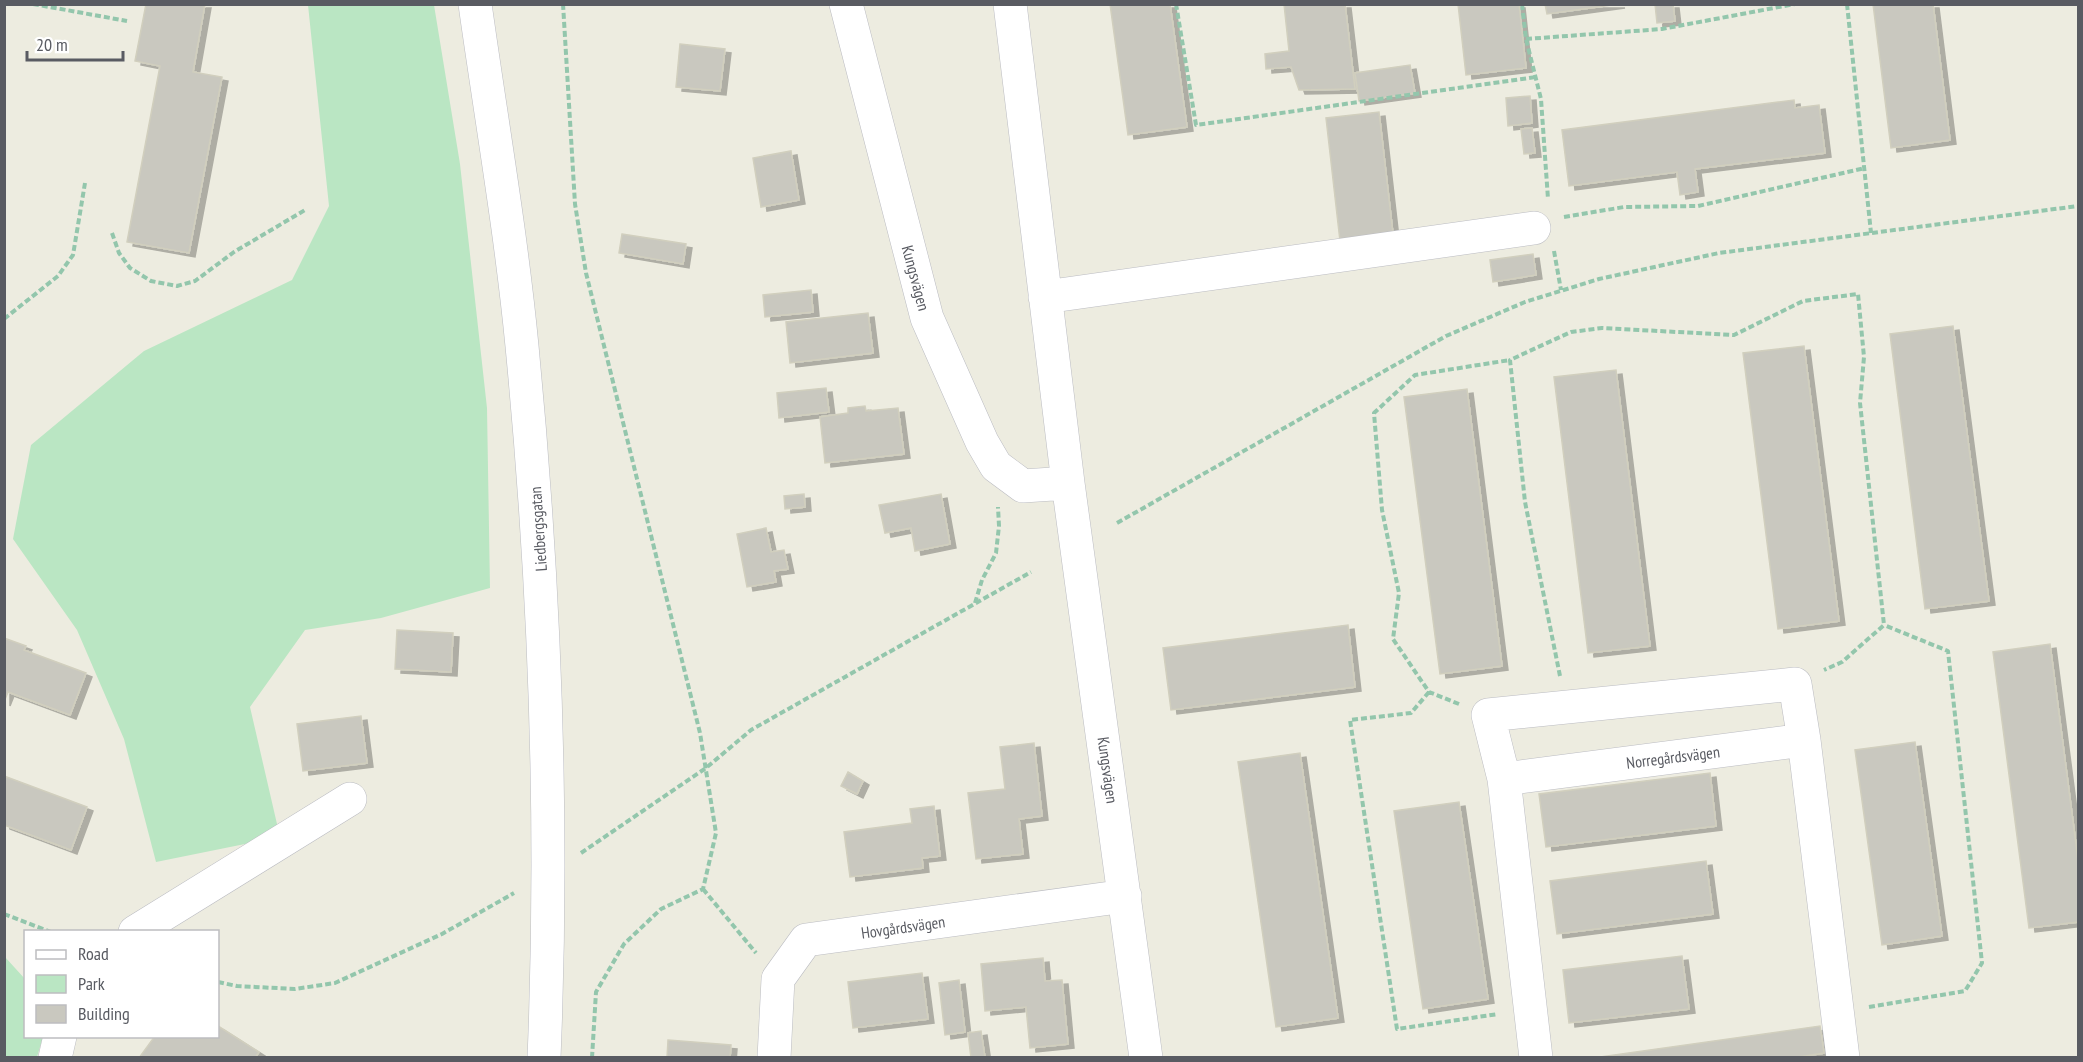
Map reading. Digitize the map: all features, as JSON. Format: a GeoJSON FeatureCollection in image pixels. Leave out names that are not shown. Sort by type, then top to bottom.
{"type":"FeatureCollection","features":[{"type":"Feature","properties":{"kind":"street","name":"Liedbergsgatan"},"geometry":{"type":"LineString","coordinates":[[475,4],[504,194],[522,344],[543,594],[548,720],[549,891],[544,1058]]}},
{"type":"Feature","properties":{"kind":"street","name":"Kungsvägen"},"geometry":{"type":"LineString","coordinates":[[846,4],[927,318],[982,442],[996,466],[1023,486],[1068,483]]}},
{"type":"Feature","properties":{"kind":"street","name":"Kungsvägen"},"geometry":{"type":"LineString","coordinates":[[1010,4],[1068,483],[1146,1058]]}},
{"type":"Feature","properties":{"kind":"street"},"geometry":{"type":"LineString","coordinates":[[1045,297],[1542,223]]}},
{"type":"Feature","properties":{"kind":"street"},"geometry":{"type":"LineString","coordinates":[[1536,1058],[1504,779],[1488,715],[1795,684],[1843,1058]]}},
{"type":"Feature","properties":{"kind":"street","name":"Norregårdsvägen"},"geometry":{"type":"LineString","coordinates":[[1504,779],[1804,740]]}},
{"type":"Feature","properties":{"kind":"street"},"geometry":{"type":"LineString","coordinates":[[138,930],[350,799]]}},
{"type":"Feature","properties":{"kind":"street","name":"Hovgårdsvägen"},"geometry":{"type":"LineString","coordinates":[[778,979],[806,940],[1125,896]]}},
{"type":"Feature","properties":{"kind":"street"},"geometry":{"type":"LineString","coordinates":[[774,1058],[778,979]]}},
{"type":"Feature","properties":{"kind":"street"},"geometry":{"type":"LineString","coordinates":[[55,1058],[60,1038]]}},
{"type":"Feature","properties":{"kind":"path"},"geometry":{"type":"LineString","coordinates":[[33,4],[127,21]]}},
{"type":"Feature","properties":{"kind":"path"},"geometry":{"type":"LineString","coordinates":[[563,4],[575,204],[586,273],[700,733],[706,768],[716,833],[704,889]]}},
{"type":"Feature","properties":{"kind":"path"},"geometry":{"type":"LineString","coordinates":[[1176,4],[1196,125],[1536,77]]}},
{"type":"Feature","properties":{"kind":"path"},"geometry":{"type":"LineString","coordinates":[[1522,4],[1526,39],[1541,99],[1542,223],[1561,290]]}},
{"type":"Feature","properties":{"kind":"path"},"geometry":{"type":"LineString","coordinates":[[1526,39],[1662,29],[1795,4]]}},
{"type":"Feature","properties":{"kind":"path"},"geometry":{"type":"LineString","coordinates":[[1847,4],[1872,234]]}},
{"type":"Feature","properties":{"kind":"path"},"geometry":{"type":"LineString","coordinates":[[1542,223],[1624,207],[1698,206],[1865,168]]}},
{"type":"Feature","properties":{"kind":"path"},"geometry":{"type":"LineString","coordinates":[[4,319],[58,276],[73,255],[85,183]]}},
{"type":"Feature","properties":{"kind":"path"},"geometry":{"type":"LineString","coordinates":[[1117,523],[1446,336],[1526,302],[1561,290],[1599,279],[1719,254],[2079,206]]}},
{"type":"Feature","properties":{"kind":"path"},"geometry":{"type":"LineString","coordinates":[[112,233],[119,253],[130,268],[151,281],[177,286],[195,281],[234,252],[304,210]]}},
{"type":"Feature","properties":{"kind":"path"},"geometry":{"type":"LineString","coordinates":[[1488,715],[1430,692],[1393,639],[1399,593],[1382,510],[1374,413],[1415,375],[1510,360],[1571,332],[1602,328],[1734,335],[1803,300],[1858,294],[1864,357],[1860,403],[1884,625]]}},
{"type":"Feature","properties":{"kind":"path"},"geometry":{"type":"LineString","coordinates":[[1510,360],[1526,502],[1566,706]]}},
{"type":"Feature","properties":{"kind":"path"},"geometry":{"type":"LineString","coordinates":[[975,603],[982,580],[996,553],[999,526],[996,466]]}},
{"type":"Feature","properties":{"kind":"path"},"geometry":{"type":"LineString","coordinates":[[581,853],[706,768],[751,730],[1031,572]]}},
{"type":"Feature","properties":{"kind":"path"},"geometry":{"type":"LineString","coordinates":[[1795,684],[1842,662],[1884,625]]}},
{"type":"Feature","properties":{"kind":"path"},"geometry":{"type":"LineString","coordinates":[[1838,1012],[1965,991],[1982,963],[1948,651],[1884,625]]}},
{"type":"Feature","properties":{"kind":"path"},"geometry":{"type":"LineString","coordinates":[[1430,692],[1411,713],[1350,720],[1397,1029],[1530,1009]]}},
{"type":"Feature","properties":{"kind":"path"},"geometry":{"type":"LineString","coordinates":[[704,889],[778,979]]}},
{"type":"Feature","properties":{"kind":"path"},"geometry":{"type":"LineString","coordinates":[[592,1058],[596,992],[624,944],[661,909],[704,889]]}},
{"type":"Feature","properties":{"kind":"path"},"geometry":{"type":"LineString","coordinates":[[219,982],[237,986],[295,989],[335,983],[442,934],[520,890]]}},
{"type":"Feature","properties":{"kind":"path"},"geometry":{"type":"LineString","coordinates":[[4,914],[46,930]]}},
{"type":"Feature","properties":{"kind":"green space"},"geometry":{"type":"Polygon","coordinates":[[[308,5],[434,5],[460,164],[487,408],[490,588],[381,618],[305,630],[250,707],[280,837],[156,862],[124,739],[77,630],[13,539],[31,445],[144,351],[292,280],[329,206],[308,5]]]}},
{"type":"Feature","properties":{"kind":"green space"},"geometry":{"type":"Polygon","coordinates":[[[5,957],[24,978],[24,1038],[43,1038],[37,1057],[5,1057],[5,957]]]}},
{"type":"Feature","properties":{"kind":"building"},"geometry":{"type":"Polygon","coordinates":[[[146,4],[205,4],[193,72],[222,77],[189,253],[127,242],[160,66],[135,61],[146,4]]]}},
{"type":"Feature","properties":{"kind":"building"},"geometry":{"type":"Polygon","coordinates":[[[1110,4],[1170,4],[1187,127],[1128,135],[1110,4]]]}},
{"type":"Feature","properties":{"kind":"building"},"geometry":{"type":"Polygon","coordinates":[[[1284,4],[1345,4],[1355,89],[1299,90],[1291,67],[1266,69],[1265,54],[1289,51],[1284,4]]]}},
{"type":"Feature","properties":{"kind":"building"},"geometry":{"type":"Polygon","coordinates":[[[1458,4],[1519,4],[1526,68],[1466,75],[1458,4]]]}},
{"type":"Feature","properties":{"kind":"building"},"geometry":{"type":"Polygon","coordinates":[[[1545,4],[1619,4],[1547,14],[1545,4]]]}},
{"type":"Feature","properties":{"kind":"building"},"geometry":{"type":"Polygon","coordinates":[[[1655,4],[1673,4],[1675,21],[1657,23],[1655,4]]]}},
{"type":"Feature","properties":{"kind":"building"},"geometry":{"type":"Polygon","coordinates":[[[1873,4],[1933,4],[1950,140],[1891,148],[1873,4]]]}},
{"type":"Feature","properties":{"kind":"building"},"geometry":{"type":"Polygon","coordinates":[[[680,44],[725,49],[720,91],[676,87],[680,44]]]}},
{"type":"Feature","properties":{"kind":"building"},"geometry":{"type":"Polygon","coordinates":[[[1410,65],[1415,93],[1359,101],[1355,73],[1410,65]]]}},
{"type":"Feature","properties":{"kind":"building"},"geometry":{"type":"Polygon","coordinates":[[[1530,96],[1532,123],[1508,126],[1506,98],[1530,96]]]}},
{"type":"Feature","properties":{"kind":"building"},"geometry":{"type":"Polygon","coordinates":[[[1794,100],[1795,108],[1819,105],[1825,153],[1695,169],[1698,192],[1680,195],[1677,172],[1569,186],[1562,130],[1794,100]]]}},
{"type":"Feature","properties":{"kind":"building"},"geometry":{"type":"Polygon","coordinates":[[[1379,112],[1393,234],[1340,241],[1326,118],[1379,112]]]}},
{"type":"Feature","properties":{"kind":"building"},"geometry":{"type":"Polygon","coordinates":[[[1532,128],[1535,153],[1524,154],[1521,129],[1532,128]]]}},
{"type":"Feature","properties":{"kind":"building"},"geometry":{"type":"Polygon","coordinates":[[[791,151],[799,200],[761,207],[753,158],[791,151]]]}},
{"type":"Feature","properties":{"kind":"building"},"geometry":{"type":"Polygon","coordinates":[[[622,234],[686,244],[683,264],[619,253],[622,234]]]}},
{"type":"Feature","properties":{"kind":"building"},"geometry":{"type":"Polygon","coordinates":[[[1533,254],[1536,275],[1493,282],[1490,260],[1533,254]]]}},
{"type":"Feature","properties":{"kind":"building"},"geometry":{"type":"Polygon","coordinates":[[[811,290],[813,312],[765,317],[763,295],[811,290]]]}},
{"type":"Feature","properties":{"kind":"building"},"geometry":{"type":"Polygon","coordinates":[[[868,313],[873,353],[790,363],[786,322],[868,313]]]}},
{"type":"Feature","properties":{"kind":"building"},"geometry":{"type":"Polygon","coordinates":[[[1953,326],[1989,601],[1925,609],[1890,334],[1953,326]]]}},
{"type":"Feature","properties":{"kind":"building"},"geometry":{"type":"Polygon","coordinates":[[[1804,346],[1839,621],[1778,629],[1743,353],[1804,346]]]}},
{"type":"Feature","properties":{"kind":"building"},"geometry":{"type":"Polygon","coordinates":[[[1616,370],[1650,646],[1588,653],[1554,377],[1616,370]]]}},
{"type":"Feature","properties":{"kind":"building"},"geometry":{"type":"Polygon","coordinates":[[[826,388],[829,412],[779,418],[777,393],[826,388]]]}},
{"type":"Feature","properties":{"kind":"building"},"geometry":{"type":"Polygon","coordinates":[[[1467,389],[1502,666],[1440,674],[1404,397],[1467,389]]]}},
{"type":"Feature","properties":{"kind":"building"},"geometry":{"type":"Polygon","coordinates":[[[865,406],[866,411],[898,408],[904,454],[825,463],[820,417],[848,413],[848,408],[865,406]]]}},
{"type":"Feature","properties":{"kind":"building"},"geometry":{"type":"Polygon","coordinates":[[[804,494],[805,507],[785,509],[784,496],[804,494]]]}},
{"type":"Feature","properties":{"kind":"building"},"geometry":{"type":"Polygon","coordinates":[[[941,494],[950,544],[915,551],[911,528],[885,533],[879,505],[941,494]]]}},
{"type":"Feature","properties":{"kind":"building"},"geometry":{"type":"Polygon","coordinates":[[[766,528],[771,552],[784,550],[788,569],[774,571],[776,582],[747,587],[737,534],[766,528]]]}},
{"type":"Feature","properties":{"kind":"building"},"geometry":{"type":"Polygon","coordinates":[[[1348,625],[1355,687],[1171,710],[1163,648],[1348,625]]]}},
{"type":"Feature","properties":{"kind":"building"},"geometry":{"type":"Polygon","coordinates":[[[397,630],[453,633],[451,672],[395,669],[397,630]]]}},
{"type":"Feature","properties":{"kind":"building"},"geometry":{"type":"Polygon","coordinates":[[[4,638],[26,646],[24,650],[86,673],[70,715],[8,692],[4,702],[4,638]]]}},
{"type":"Feature","properties":{"kind":"building"},"geometry":{"type":"Polygon","coordinates":[[[2050,644],[2078,860],[2078,922],[2029,928],[1993,652],[2050,644]]]}},
{"type":"Feature","properties":{"kind":"building"},"geometry":{"type":"Polygon","coordinates":[[[361,716],[367,763],[303,771],[297,724],[361,716]]]}},
{"type":"Feature","properties":{"kind":"building"},"geometry":{"type":"Polygon","coordinates":[[[1915,742],[1942,936],[1882,945],[1855,750],[1915,742]]]}},
{"type":"Feature","properties":{"kind":"building"},"geometry":{"type":"Polygon","coordinates":[[[1034,743],[1042,816],[1019,819],[1023,854],[976,859],[968,793],[1005,789],[1000,747],[1034,743]]]}},
{"type":"Feature","properties":{"kind":"building"},"geometry":{"type":"Polygon","coordinates":[[[1300,753],[1338,1018],[1276,1027],[1238,762],[1300,753]]]}},
{"type":"Feature","properties":{"kind":"building"},"geometry":{"type":"Polygon","coordinates":[[[848,772],[863,781],[857,794],[841,786],[848,772]]]}},
{"type":"Feature","properties":{"kind":"building"},"geometry":{"type":"Polygon","coordinates":[[[1710,773],[1716,826],[1546,847],[1539,794],[1710,773]]]}},
{"type":"Feature","properties":{"kind":"building"},"geometry":{"type":"Polygon","coordinates":[[[4,776],[87,807],[71,850],[4,825],[4,776]]]}},
{"type":"Feature","properties":{"kind":"building"},"geometry":{"type":"Polygon","coordinates":[[[1459,802],[1488,999],[1423,1009],[1394,811],[1459,802]]]}},
{"type":"Feature","properties":{"kind":"building"},"geometry":{"type":"Polygon","coordinates":[[[934,806],[940,856],[922,858],[923,868],[850,877],[844,832],[912,823],[910,809],[934,806]]]}},
{"type":"Feature","properties":{"kind":"building"},"geometry":{"type":"Polygon","coordinates":[[[1706,861],[1713,914],[1557,934],[1550,881],[1706,861]]]}},
{"type":"Feature","properties":{"kind":"building"},"geometry":{"type":"Polygon","coordinates":[[[1682,956],[1689,1009],[1569,1023],[1563,970],[1682,956]]]}},
{"type":"Feature","properties":{"kind":"building"},"geometry":{"type":"Polygon","coordinates":[[[1043,958],[1045,981],[1062,980],[1068,1044],[1030,1048],[1026,1007],[985,1011],[981,964],[1043,958]]]}},
{"type":"Feature","properties":{"kind":"building"},"geometry":{"type":"Polygon","coordinates":[[[922,973],[928,1019],[853,1028],[848,982],[922,973]]]}},
{"type":"Feature","properties":{"kind":"building"},"geometry":{"type":"Polygon","coordinates":[[[959,980],[965,1032],[945,1035],[939,983],[959,980]]]}},
{"type":"Feature","properties":{"kind":"building"},"geometry":{"type":"Polygon","coordinates":[[[1820,1026],[1824,1053],[1792,1058],[1593,1058],[1820,1026]]]}},
{"type":"Feature","properties":{"kind":"building"},"geometry":{"type":"Polygon","coordinates":[[[219,1027],[259,1052],[255,1058],[139,1058],[154,1038],[219,1038],[219,1027]]]}},
{"type":"Feature","properties":{"kind":"building"},"geometry":{"type":"Polygon","coordinates":[[[981,1031],[985,1058],[971,1058],[968,1033],[981,1031]]]}},
{"type":"Feature","properties":{"kind":"building"},"geometry":{"type":"Polygon","coordinates":[[[668,1040],[731,1045],[730,1058],[667,1058],[668,1040]]]}}]}
